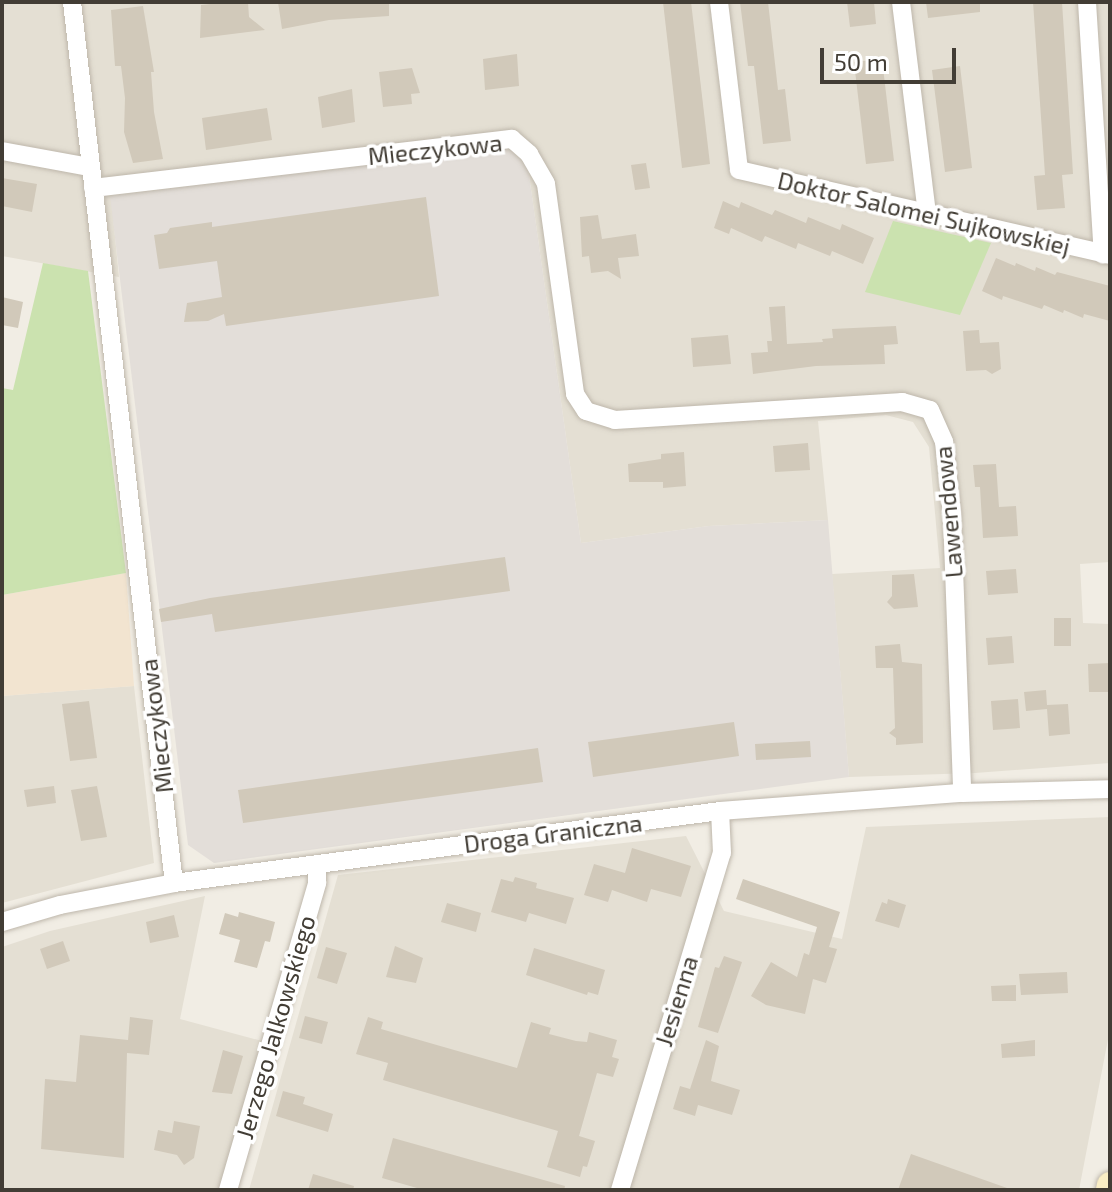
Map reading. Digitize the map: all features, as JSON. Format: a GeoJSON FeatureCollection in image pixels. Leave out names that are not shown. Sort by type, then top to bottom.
{"type":"FeatureCollection","features":[{"type":"Feature","properties":{"kind":"street","name":"Mieczykowa"},"geometry":{"type":"LineString","coordinates":[[72,2],[174,883]]}},
{"type":"Feature","properties":{"kind":"street","name":"Doktor Salomei Sujkowskiej"},"geometry":{"type":"LineString","coordinates":[[719,2],[739,170],[1106,254]]}},
{"type":"Feature","properties":{"kind":"street"},"geometry":{"type":"LineString","coordinates":[[901,2],[927,214]]}},
{"type":"Feature","properties":{"kind":"street"},"geometry":{"type":"LineString","coordinates":[[1087,2],[1106,254]]}},
{"type":"Feature","properties":{"kind":"street","name":"Mieczykowa"},"geometry":{"type":"LineString","coordinates":[[93,188],[512,139],[529,154],[546,184],[575,394],[586,411],[615,420],[754,412]]}},
{"type":"Feature","properties":{"kind":"street"},"geometry":{"type":"LineString","coordinates":[[2,151],[89,167]]}},
{"type":"Feature","properties":{"kind":"street","name":"Lawendowa"},"geometry":{"type":"LineString","coordinates":[[754,412],[902,402],[930,410],[944,442],[952,514],[962,793]]}},
{"type":"Feature","properties":{"kind":"street","name":"Droga Graniczna"},"geometry":{"type":"LineString","coordinates":[[2,922],[60,905],[174,883],[720,811],[962,793],[1110,789]]}},
{"type":"Feature","properties":{"kind":"street","name":"Jesienna"},"geometry":{"type":"LineString","coordinates":[[620,1190],[722,853],[720,811]]}},
{"type":"Feature","properties":{"kind":"street","name":"Jerzego Jalkowskiego"},"geometry":{"type":"LineString","coordinates":[[228,1190],[317,883],[317,864]]}},
{"type":"Feature","properties":{"kind":"shaded area"},"geometry":{"type":"Polygon","coordinates":[[[2,2],[1110,2],[1110,562],[1080,564],[1083,623],[1110,624],[1110,763],[975,773],[849,777],[832,574],[940,568],[929,447],[913,422],[886,415],[818,421],[828,520],[709,526],[581,543],[528,168],[111,196],[119,277],[2,256],[2,2]]]}},
{"type":"Feature","properties":{"kind":"shaded area"},"geometry":{"type":"Polygon","coordinates":[[[510,145],[528,168],[581,543],[709,526],[828,520],[849,777],[214,863],[188,845],[110,196],[510,145]]]}},
{"type":"Feature","properties":{"kind":"shaded area"},"geometry":{"type":"Polygon","coordinates":[[[126,573],[134,686],[2,696],[2,595],[126,573]]]}},
{"type":"Feature","properties":{"kind":"shaded area"},"geometry":{"type":"Polygon","coordinates":[[[134,686],[154,863],[2,903],[2,696],[134,686]]]}},
{"type":"Feature","properties":{"kind":"shaded area"},"geometry":{"type":"Polygon","coordinates":[[[1110,817],[1110,1029],[1079,1190],[249,1190],[338,875],[686,836],[724,911],[842,939],[866,827],[1110,817]]]}},
{"type":"Feature","properties":{"kind":"shaded area"},"geometry":{"type":"Polygon","coordinates":[[[205,896],[180,1019],[262,1041],[220,1190],[2,1190],[2,947],[50,931],[205,896]]]}},
{"type":"Feature","properties":{"kind":"green space"},"geometry":{"type":"Polygon","coordinates":[[[893,221],[991,243],[960,315],[865,292],[893,221]]]}},
{"type":"Feature","properties":{"kind":"green space"},"geometry":{"type":"Polygon","coordinates":[[[43,263],[88,271],[126,573],[2,595],[2,388],[13,390],[43,263]]]}},
{"type":"Feature","properties":{"kind":"building"},"geometry":{"type":"Polygon","coordinates":[[[248,2],[249,17],[265,30],[200,38],[201,5],[248,2]]]}},
{"type":"Feature","properties":{"kind":"building"},"geometry":{"type":"Polygon","coordinates":[[[278,2],[389,2],[389,16],[329,20],[282,29],[278,2]]]}},
{"type":"Feature","properties":{"kind":"building"},"geometry":{"type":"Polygon","coordinates":[[[663,2],[691,2],[710,164],[682,168],[663,2]]]}},
{"type":"Feature","properties":{"kind":"building"},"geometry":{"type":"Polygon","coordinates":[[[740,2],[768,2],[778,90],[785,89],[791,141],[763,144],[754,66],[748,66],[740,2]]]}},
{"type":"Feature","properties":{"kind":"building"},"geometry":{"type":"Polygon","coordinates":[[[847,2],[874,2],[876,24],[850,27],[847,2]]]}},
{"type":"Feature","properties":{"kind":"building"},"geometry":{"type":"Polygon","coordinates":[[[926,2],[980,2],[980,12],[928,18],[926,2]]]}},
{"type":"Feature","properties":{"kind":"building"},"geometry":{"type":"Polygon","coordinates":[[[1033,2],[1062,2],[1073,174],[1062,175],[1065,208],[1037,210],[1034,176],[1045,175],[1033,2]]]}},
{"type":"Feature","properties":{"kind":"building"},"geometry":{"type":"Polygon","coordinates":[[[143,6],[154,72],[151,72],[154,112],[163,159],[133,163],[124,132],[125,98],[121,66],[115,66],[111,10],[143,6]]]}},
{"type":"Feature","properties":{"kind":"building"},"geometry":{"type":"Polygon","coordinates":[[[517,54],[519,86],[485,90],[483,59],[517,54]]]}},
{"type":"Feature","properties":{"kind":"building"},"geometry":{"type":"Polygon","coordinates":[[[882,59],[894,161],[866,164],[854,62],[882,59]]]}},
{"type":"Feature","properties":{"kind":"building"},"geometry":{"type":"Polygon","coordinates":[[[960,66],[972,168],[945,172],[932,70],[960,66]]]}},
{"type":"Feature","properties":{"kind":"building"},"geometry":{"type":"Polygon","coordinates":[[[412,68],[420,93],[411,94],[412,104],[383,107],[379,72],[412,68]]]}},
{"type":"Feature","properties":{"kind":"building"},"geometry":{"type":"Polygon","coordinates":[[[352,89],[355,122],[322,128],[318,97],[352,89]]]}},
{"type":"Feature","properties":{"kind":"building"},"geometry":{"type":"Polygon","coordinates":[[[267,108],[272,140],[206,150],[202,118],[267,108]]]}},
{"type":"Feature","properties":{"kind":"building"},"geometry":{"type":"Polygon","coordinates":[[[646,163],[650,188],[635,190],[631,165],[646,163]]]}},
{"type":"Feature","properties":{"kind":"building"},"geometry":{"type":"Polygon","coordinates":[[[2,178],[37,184],[32,212],[2,206],[2,178]]]}},
{"type":"Feature","properties":{"kind":"building"},"geometry":{"type":"Polygon","coordinates":[[[426,197],[439,296],[226,326],[224,314],[208,321],[184,322],[187,303],[222,297],[217,261],[159,269],[154,235],[167,233],[170,228],[212,222],[212,227],[426,197]]]}},
{"type":"Feature","properties":{"kind":"building"},"geometry":{"type":"Polygon","coordinates":[[[723,201],[739,208],[741,202],[772,215],[775,210],[806,223],[808,217],[840,230],[842,224],[874,238],[863,264],[832,251],[830,256],[798,243],[796,249],[765,236],[762,242],[731,228],[729,234],[714,228],[723,201]]]}},
{"type":"Feature","properties":{"kind":"building"},"geometry":{"type":"Polygon","coordinates":[[[598,215],[602,239],[636,234],[639,256],[618,258],[621,279],[608,271],[591,273],[589,256],[582,257],[580,217],[598,215]]]}},
{"type":"Feature","properties":{"kind":"building"},"geometry":{"type":"Polygon","coordinates":[[[996,258],[1035,271],[1036,267],[1055,275],[1057,272],[1110,286],[1110,321],[1084,314],[1083,318],[1044,305],[1042,309],[1003,296],[1002,300],[982,291],[996,258]]]}},
{"type":"Feature","properties":{"kind":"building"},"geometry":{"type":"Polygon","coordinates":[[[2,297],[23,302],[18,328],[2,325],[2,297]]]}},
{"type":"Feature","properties":{"kind":"building"},"geometry":{"type":"Polygon","coordinates":[[[785,306],[787,344],[823,342],[822,339],[833,338],[832,329],[896,326],[898,344],[884,345],[885,364],[816,366],[753,374],[751,353],[768,352],[767,341],[772,341],[769,307],[785,306]]]}},
{"type":"Feature","properties":{"kind":"building"},"geometry":{"type":"Polygon","coordinates":[[[979,330],[980,343],[999,342],[1001,369],[992,374],[986,370],[966,371],[963,331],[979,330]]]}},
{"type":"Feature","properties":{"kind":"building"},"geometry":{"type":"Polygon","coordinates":[[[728,335],[731,364],[693,367],[691,338],[728,335]]]}},
{"type":"Feature","properties":{"kind":"building"},"geometry":{"type":"Polygon","coordinates":[[[808,443],[810,470],[775,472],[773,446],[808,443]]]}},
{"type":"Feature","properties":{"kind":"building"},"geometry":{"type":"Polygon","coordinates":[[[684,452],[686,486],[663,488],[663,482],[629,482],[628,464],[661,459],[661,454],[684,452]]]}},
{"type":"Feature","properties":{"kind":"building"},"geometry":{"type":"Polygon","coordinates":[[[996,464],[999,507],[1016,506],[1018,536],[983,538],[980,487],[975,487],[973,465],[996,464]]]}},
{"type":"Feature","properties":{"kind":"building"},"geometry":{"type":"Polygon","coordinates":[[[505,557],[510,591],[215,632],[212,614],[161,622],[159,609],[210,598],[505,557]]]}},
{"type":"Feature","properties":{"kind":"building"},"geometry":{"type":"Polygon","coordinates":[[[1016,569],[1018,593],[988,595],[986,571],[1016,569]]]}},
{"type":"Feature","properties":{"kind":"building"},"geometry":{"type":"Polygon","coordinates":[[[914,574],[918,607],[894,609],[887,602],[892,596],[892,575],[914,574]]]}},
{"type":"Feature","properties":{"kind":"building"},"geometry":{"type":"Polygon","coordinates":[[[1054,618],[1071,618],[1071,646],[1054,646],[1054,618]]]}},
{"type":"Feature","properties":{"kind":"building"},"geometry":{"type":"Polygon","coordinates":[[[1012,636],[1014,663],[988,665],[986,638],[1012,636]]]}},
{"type":"Feature","properties":{"kind":"building"},"geometry":{"type":"Polygon","coordinates":[[[900,644],[902,662],[922,664],[923,743],[896,745],[896,738],[889,733],[895,728],[893,668],[876,668],[875,646],[900,644]]]}},
{"type":"Feature","properties":{"kind":"building"},"geometry":{"type":"Polygon","coordinates":[[[1110,663],[1110,692],[1089,692],[1088,664],[1110,663]]]}},
{"type":"Feature","properties":{"kind":"building"},"geometry":{"type":"Polygon","coordinates":[[[1046,690],[1047,705],[1068,704],[1070,734],[1049,736],[1047,709],[1026,711],[1024,692],[1046,690]]]}},
{"type":"Feature","properties":{"kind":"building"},"geometry":{"type":"Polygon","coordinates":[[[1018,699],[1020,728],[993,730],[991,701],[1018,699]]]}},
{"type":"Feature","properties":{"kind":"building"},"geometry":{"type":"Polygon","coordinates":[[[89,701],[97,758],[70,761],[62,704],[89,701]]]}},
{"type":"Feature","properties":{"kind":"building"},"geometry":{"type":"Polygon","coordinates":[[[734,722],[739,756],[593,777],[588,742],[734,722]]]}},
{"type":"Feature","properties":{"kind":"building"},"geometry":{"type":"Polygon","coordinates":[[[810,741],[811,757],[756,760],[755,744],[810,741]]]}},
{"type":"Feature","properties":{"kind":"building"},"geometry":{"type":"Polygon","coordinates":[[[538,748],[543,782],[243,823],[238,790],[538,748]]]}},
{"type":"Feature","properties":{"kind":"building"},"geometry":{"type":"Polygon","coordinates":[[[54,786],[56,803],[27,807],[24,790],[54,786]]]}},
{"type":"Feature","properties":{"kind":"building"},"geometry":{"type":"Polygon","coordinates":[[[97,786],[107,837],[81,841],[71,790],[97,786]]]}},
{"type":"Feature","properties":{"kind":"building"},"geometry":{"type":"Polygon","coordinates":[[[632,848],[691,866],[681,897],[651,889],[647,902],[612,890],[608,902],[584,895],[594,864],[625,873],[632,848]]]}},
{"type":"Feature","properties":{"kind":"building"},"geometry":{"type":"Polygon","coordinates":[[[515,877],[537,883],[536,888],[574,898],[566,924],[529,913],[526,922],[491,912],[501,879],[513,882],[515,877]]]}},
{"type":"Feature","properties":{"kind":"building"},"geometry":{"type":"Polygon","coordinates":[[[743,879],[840,912],[829,947],[837,949],[826,983],[813,979],[805,1014],[766,1005],[751,996],[771,962],[797,977],[804,953],[809,955],[817,927],[736,899],[743,879]]]}},
{"type":"Feature","properties":{"kind":"building"},"geometry":{"type":"Polygon","coordinates":[[[888,899],[906,905],[899,928],[875,921],[882,902],[887,904],[888,899]]]}},
{"type":"Feature","properties":{"kind":"building"},"geometry":{"type":"Polygon","coordinates":[[[447,903],[481,913],[476,932],[441,922],[447,903]]]}},
{"type":"Feature","properties":{"kind":"building"},"geometry":{"type":"Polygon","coordinates":[[[239,912],[275,922],[270,942],[265,941],[257,968],[234,962],[240,940],[219,934],[225,913],[238,917],[239,912]]]}},
{"type":"Feature","properties":{"kind":"building"},"geometry":{"type":"Polygon","coordinates":[[[174,915],[179,937],[150,943],[146,922],[174,915]]]}},
{"type":"Feature","properties":{"kind":"building"},"geometry":{"type":"Polygon","coordinates":[[[63,941],[70,961],[47,969],[40,949],[63,941]]]}},
{"type":"Feature","properties":{"kind":"building"},"geometry":{"type":"Polygon","coordinates":[[[395,946],[423,958],[416,983],[386,977],[395,946]]]}},
{"type":"Feature","properties":{"kind":"building"},"geometry":{"type":"Polygon","coordinates":[[[326,947],[347,953],[337,984],[317,978],[326,947]]]}},
{"type":"Feature","properties":{"kind":"building"},"geometry":{"type":"Polygon","coordinates":[[[534,948],[605,970],[598,995],[588,992],[587,995],[526,975],[534,948]]]}},
{"type":"Feature","properties":{"kind":"building"},"geometry":{"type":"Polygon","coordinates":[[[724,956],[742,962],[718,1033],[698,1027],[715,967],[719,968],[724,956]]]}},
{"type":"Feature","properties":{"kind":"building"},"geometry":{"type":"Polygon","coordinates":[[[1067,972],[1068,993],[1021,995],[1019,974],[1067,972]]]}},
{"type":"Feature","properties":{"kind":"building"},"geometry":{"type":"Polygon","coordinates":[[[1016,985],[1016,1001],[992,1001],[991,986],[1016,985]]]}},
{"type":"Feature","properties":{"kind":"building"},"geometry":{"type":"Polygon","coordinates":[[[305,1016],[328,1022],[322,1044],[299,1038],[305,1016]]]}},
{"type":"Feature","properties":{"kind":"building"},"geometry":{"type":"Polygon","coordinates":[[[130,1017],[153,1020],[149,1055],[127,1053],[124,1158],[41,1149],[45,1079],[76,1082],[80,1035],[128,1040],[130,1017]]]}},
{"type":"Feature","properties":{"kind":"building"},"geometry":{"type":"Polygon","coordinates":[[[368,1017],[383,1022],[381,1029],[517,1068],[531,1022],[551,1028],[549,1034],[576,1041],[587,1042],[589,1032],[617,1040],[612,1057],[619,1059],[613,1077],[597,1073],[579,1136],[595,1141],[587,1167],[583,1166],[580,1177],[547,1167],[558,1131],[383,1080],[388,1063],[356,1054],[368,1017]]]}},
{"type":"Feature","properties":{"kind":"building"},"geometry":{"type":"Polygon","coordinates":[[[706,1040],[719,1046],[711,1081],[740,1090],[732,1115],[698,1105],[695,1116],[673,1109],[680,1086],[690,1089],[706,1040]]]}},
{"type":"Feature","properties":{"kind":"building"},"geometry":{"type":"Polygon","coordinates":[[[1035,1040],[1035,1056],[1002,1058],[1001,1044],[1035,1040]]]}},
{"type":"Feature","properties":{"kind":"building"},"geometry":{"type":"Polygon","coordinates":[[[223,1050],[243,1056],[232,1094],[212,1092],[223,1050]]]}},
{"type":"Feature","properties":{"kind":"building"},"geometry":{"type":"Polygon","coordinates":[[[283,1091],[305,1097],[303,1104],[333,1114],[328,1132],[276,1116],[283,1091]]]}},
{"type":"Feature","properties":{"kind":"building"},"geometry":{"type":"Polygon","coordinates":[[[174,1121],[200,1126],[194,1158],[184,1165],[177,1155],[154,1150],[158,1130],[172,1133],[174,1121]]]}},
{"type":"Feature","properties":{"kind":"building"},"geometry":{"type":"Polygon","coordinates":[[[393,1138],[565,1186],[564,1190],[424,1190],[382,1178],[393,1138]]]}},
{"type":"Feature","properties":{"kind":"building"},"geometry":{"type":"Polygon","coordinates":[[[911,1154],[1007,1188],[898,1190],[911,1154]]]}},
{"type":"Feature","properties":{"kind":"building"},"geometry":{"type":"Polygon","coordinates":[[[313,1174],[354,1186],[353,1190],[308,1190],[313,1174]]]}}]}
